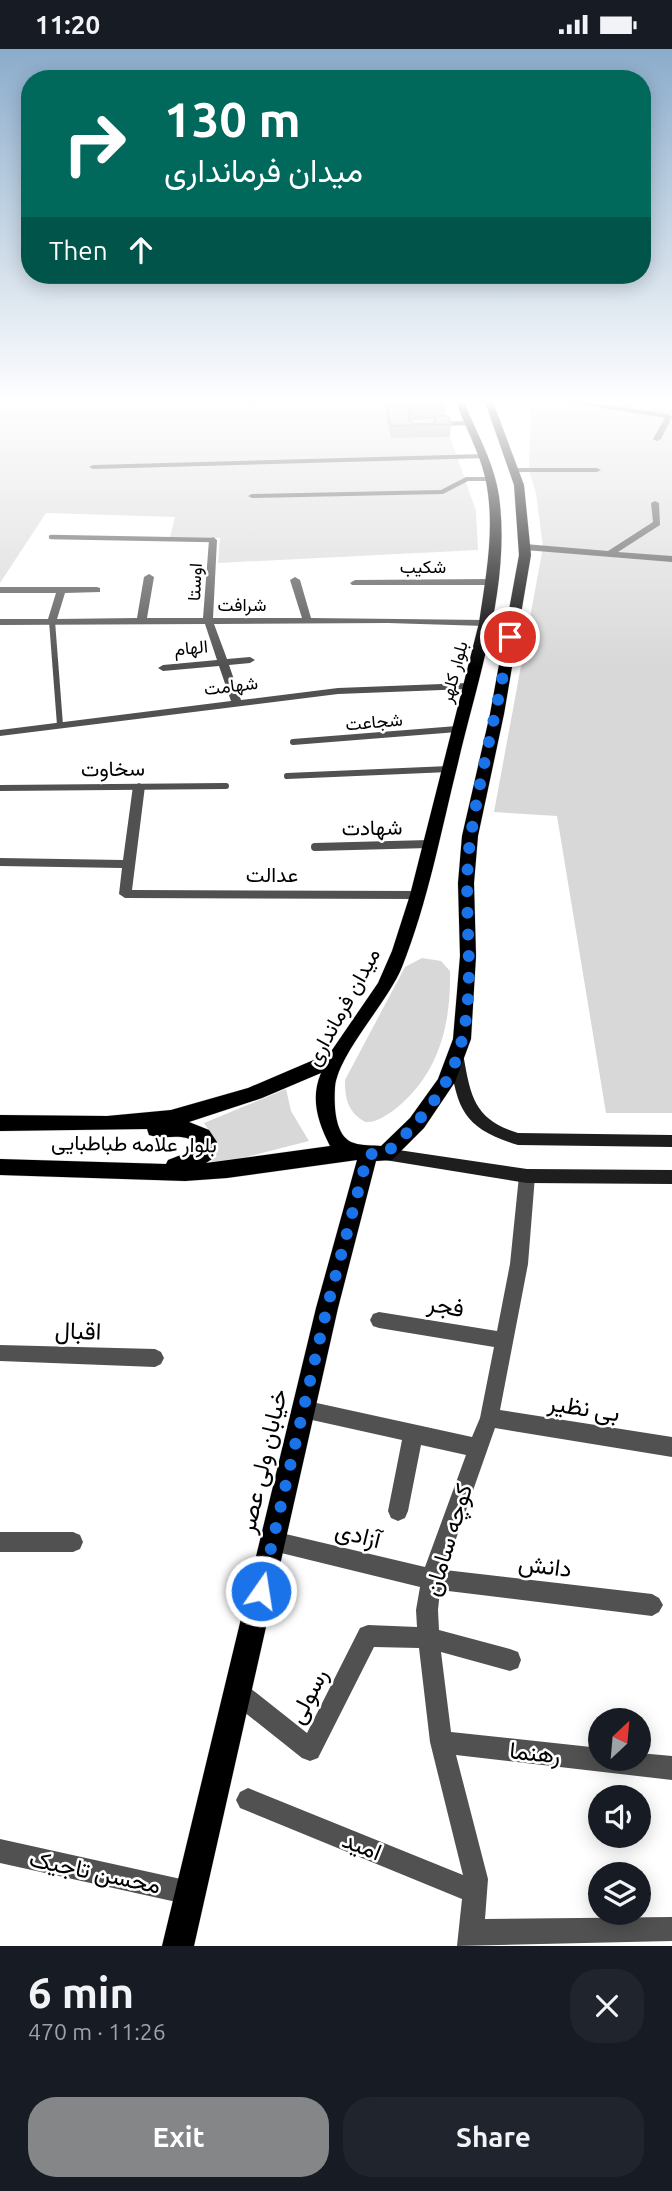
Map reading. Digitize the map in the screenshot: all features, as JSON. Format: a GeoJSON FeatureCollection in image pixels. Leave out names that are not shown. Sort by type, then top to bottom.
{"type":"FeatureCollection","features":[{"type":"Feature","properties":{"kind":"main road","name":"بلوار کلهر"},"geometry":{"type":"LineString","coordinates":[[400,951],[418,895],[485,623],[496,537],[491,491]]}},
{"type":"Feature","properties":{"kind":"main road"},"geometry":{"type":"LineString","coordinates":[[367,1153],[431,1104],[457,1059],[462,1039],[468,956],[466,883],[471,836],[522,585],[525,547],[523,500],[520,491]]}},
{"type":"Feature","properties":{"kind":"main road","name":"میدان فرمانداری"},"geometry":{"type":"LineString","coordinates":[[367,1153],[338,1143],[326,1117],[326,1084],[337,1058],[386,985],[400,951]]}},
{"type":"Feature","properties":{"kind":"main road","name":"بلوار علامه طباطبایی"},"geometry":{"type":"LineString","coordinates":[[0,1123],[173,1118],[305,1073],[337,1058]]}},
{"type":"Feature","properties":{"kind":"main road"},"geometry":{"type":"LineString","coordinates":[[457,1059],[462,1098],[479,1120],[497,1134],[518,1139],[672,1141]]}},
{"type":"Feature","properties":{"kind":"main road"},"geometry":{"type":"LineString","coordinates":[[59,1123],[138,1130],[187,1128],[201,1133],[207,1142],[205,1153],[195,1160],[144,1172]]}},
{"type":"Feature","properties":{"kind":"main road"},"geometry":{"type":"LineString","coordinates":[[367,1153],[527,1176],[672,1177]]}},
{"type":"Feature","properties":{"kind":"main road","name":"بلوار علامه طباطبایی"},"geometry":{"type":"LineString","coordinates":[[0,1167],[144,1172],[227,1170],[367,1153]]}},
{"type":"Feature","properties":{"kind":"main road","name":"خیابان ولی عصر"},"geometry":{"type":"LineString","coordinates":[[178,1946],[303,1409],[367,1153]]}},
{"type":"Feature","properties":{"kind":"street"},"geometry":{"type":"LineString","coordinates":[[252,496],[446,491]]}},
{"type":"Feature","properties":{"kind":"street"},"geometry":{"type":"LineString","coordinates":[[612,552],[657,523],[655,503]]}},
{"type":"Feature","properties":{"kind":"street","name":"اوستا"},"geometry":{"type":"LineString","coordinates":[[208,621],[213,540]]}},
{"type":"Feature","properties":{"kind":"street"},"geometry":{"type":"LineString","coordinates":[[525,547],[672,559]]}},
{"type":"Feature","properties":{"kind":"street"},"geometry":{"type":"LineString","coordinates":[[142,620],[149,577]]}},
{"type":"Feature","properties":{"kind":"street"},"geometry":{"type":"LineString","coordinates":[[295,580],[307,620]]}},
{"type":"Feature","properties":{"kind":"street","name":"شکیب"},"geometry":{"type":"LineString","coordinates":[[355,583],[491,582]]}},
{"type":"Feature","properties":{"kind":"street"},"geometry":{"type":"LineString","coordinates":[[0,590],[97,590]]}},
{"type":"Feature","properties":{"kind":"street"},"geometry":{"type":"LineString","coordinates":[[51,621],[61,590]]}},
{"type":"Feature","properties":{"kind":"street","name":"شرافت"},"geometry":{"type":"LineString","coordinates":[[0,622],[307,620],[485,623]]}},
{"type":"Feature","properties":{"kind":"street"},"geometry":{"type":"LineString","coordinates":[[208,621],[237,702]]}},
{"type":"Feature","properties":{"kind":"street","name":"الهام"},"geometry":{"type":"LineString","coordinates":[[163,668],[250,660]]}},
{"type":"Feature","properties":{"kind":"street","name":"شهامت"},"geometry":{"type":"LineString","coordinates":[[0,733],[237,702],[405,686],[468,686]]}},
{"type":"Feature","properties":{"kind":"street"},"geometry":{"type":"LineString","coordinates":[[0,862],[129,865],[139,786]]}},
{"type":"Feature","properties":{"kind":"street","name":"عدالت"},"geometry":{"type":"LineString","coordinates":[[129,865],[125,894],[418,895]]}},
{"type":"Feature","properties":{"kind":"street","name":"کوچه سامان"},"geometry":{"type":"LineString","coordinates":[[470,1939],[476,1878],[441,1742],[427,1610],[431,1579],[489,1417],[519,1264],[527,1176]]}},
{"type":"Feature","properties":{"kind":"street","name":"فجر"},"geometry":{"type":"LineString","coordinates":[[380,1319],[504,1341]]}},
{"type":"Feature","properties":{"kind":"street","name":"اقبال"},"geometry":{"type":"LineString","coordinates":[[0,1353],[155,1358]]}},
{"type":"Feature","properties":{"kind":"street"},"geometry":{"type":"LineString","coordinates":[[303,1409],[478,1448]]}},
{"type":"Feature","properties":{"kind":"street","name":"بی نظیر"},"geometry":{"type":"LineString","coordinates":[[489,1417],[672,1447]]}},
{"type":"Feature","properties":{"kind":"street"},"geometry":{"type":"LineString","coordinates":[[398,1511],[413,1434]]}},
{"type":"Feature","properties":{"kind":"street","name":"آزادی"},"geometry":{"type":"LineString","coordinates":[[273,1541],[431,1579]]}},
{"type":"Feature","properties":{"kind":"street"},"geometry":{"type":"LineString","coordinates":[[0,1542],[73,1542]]}},
{"type":"Feature","properties":{"kind":"street","name":"دانش"},"geometry":{"type":"LineString","coordinates":[[431,1579],[652,1605]]}},
{"type":"Feature","properties":{"kind":"street","name":"رسولی"},"geometry":{"type":"LineString","coordinates":[[237,1692],[310,1750],[368,1636],[428,1638]]}},
{"type":"Feature","properties":{"kind":"street"},"geometry":{"type":"LineString","coordinates":[[428,1638],[510,1660]]}},
{"type":"Feature","properties":{"kind":"street","name":"رهنما"},"geometry":{"type":"LineString","coordinates":[[441,1742],[672,1768]]}},
{"type":"Feature","properties":{"kind":"street","name":"امید"},"geometry":{"type":"LineString","coordinates":[[248,1800],[475,1892]]}},
{"type":"Feature","properties":{"kind":"street","name":"محسن تاجیک"},"geometry":{"type":"LineString","coordinates":[[0,1851],[190,1893]]}},
{"type":"Feature","properties":{"kind":"street"},"geometry":{"type":"LineString","coordinates":[[470,1939],[672,1929]]}},
{"type":"Feature","properties":{"kind":"lane","name":"اوستا"},"geometry":{"type":"LineString","coordinates":[[51,537],[213,540]]}},
{"type":"Feature","properties":{"kind":"lane"},"geometry":{"type":"LineString","coordinates":[[51,621],[60,725]]}},
{"type":"Feature","properties":{"kind":"lane","name":"شجاعت"},"geometry":{"type":"LineString","coordinates":[[293,742],[457,729]]}},
{"type":"Feature","properties":{"kind":"lane"},"geometry":{"type":"LineString","coordinates":[[287,776],[449,769]]}},
{"type":"Feature","properties":{"kind":"lane","name":"سخاوت"},"geometry":{"type":"LineString","coordinates":[[0,788],[226,786]]}},
{"type":"Feature","properties":{"kind":"lane","name":"شهادت"},"geometry":{"type":"LineString","coordinates":[[315,847],[429,844]]}},
{"type":"Feature","properties":{"kind":"shaded area"},"geometry":{"type":"Polygon","coordinates":[[[0,491],[469,491],[476,511],[478,550],[218,563],[220,538],[170,537],[175,517],[46,513],[0,583],[0,491]]]}},
{"type":"Feature","properties":{"kind":"shaded area"},"geometry":{"type":"Polygon","coordinates":[[[535,491],[672,491],[672,1113],[606,1113],[557,816],[494,812],[543,547],[535,491]]]}},
{"type":"Feature","properties":{"kind":"shaded area"},"geometry":{"type":"Polygon","coordinates":[[[422,958],[441,961],[450,971],[448,1011],[439,1048],[422,1081],[409,1096],[384,1117],[365,1122],[355,1114],[349,1104],[345,1080],[405,967],[422,958]]]}},
{"type":"Feature","properties":{"kind":"shaded area"},"geometry":{"type":"Polygon","coordinates":[[[286,1089],[291,1111],[309,1141],[211,1166],[214,1138],[204,1123],[286,1089]]]}},
{"type":"Feature","properties":{"kind":"route"},"geometry":{"type":"LineString","coordinates":[[261,1591],[327,1308],[368,1154],[385,1154],[417,1123],[446,1082],[457,1059],[467,998],[466,883],[471,836],[510,637]]}}]}
